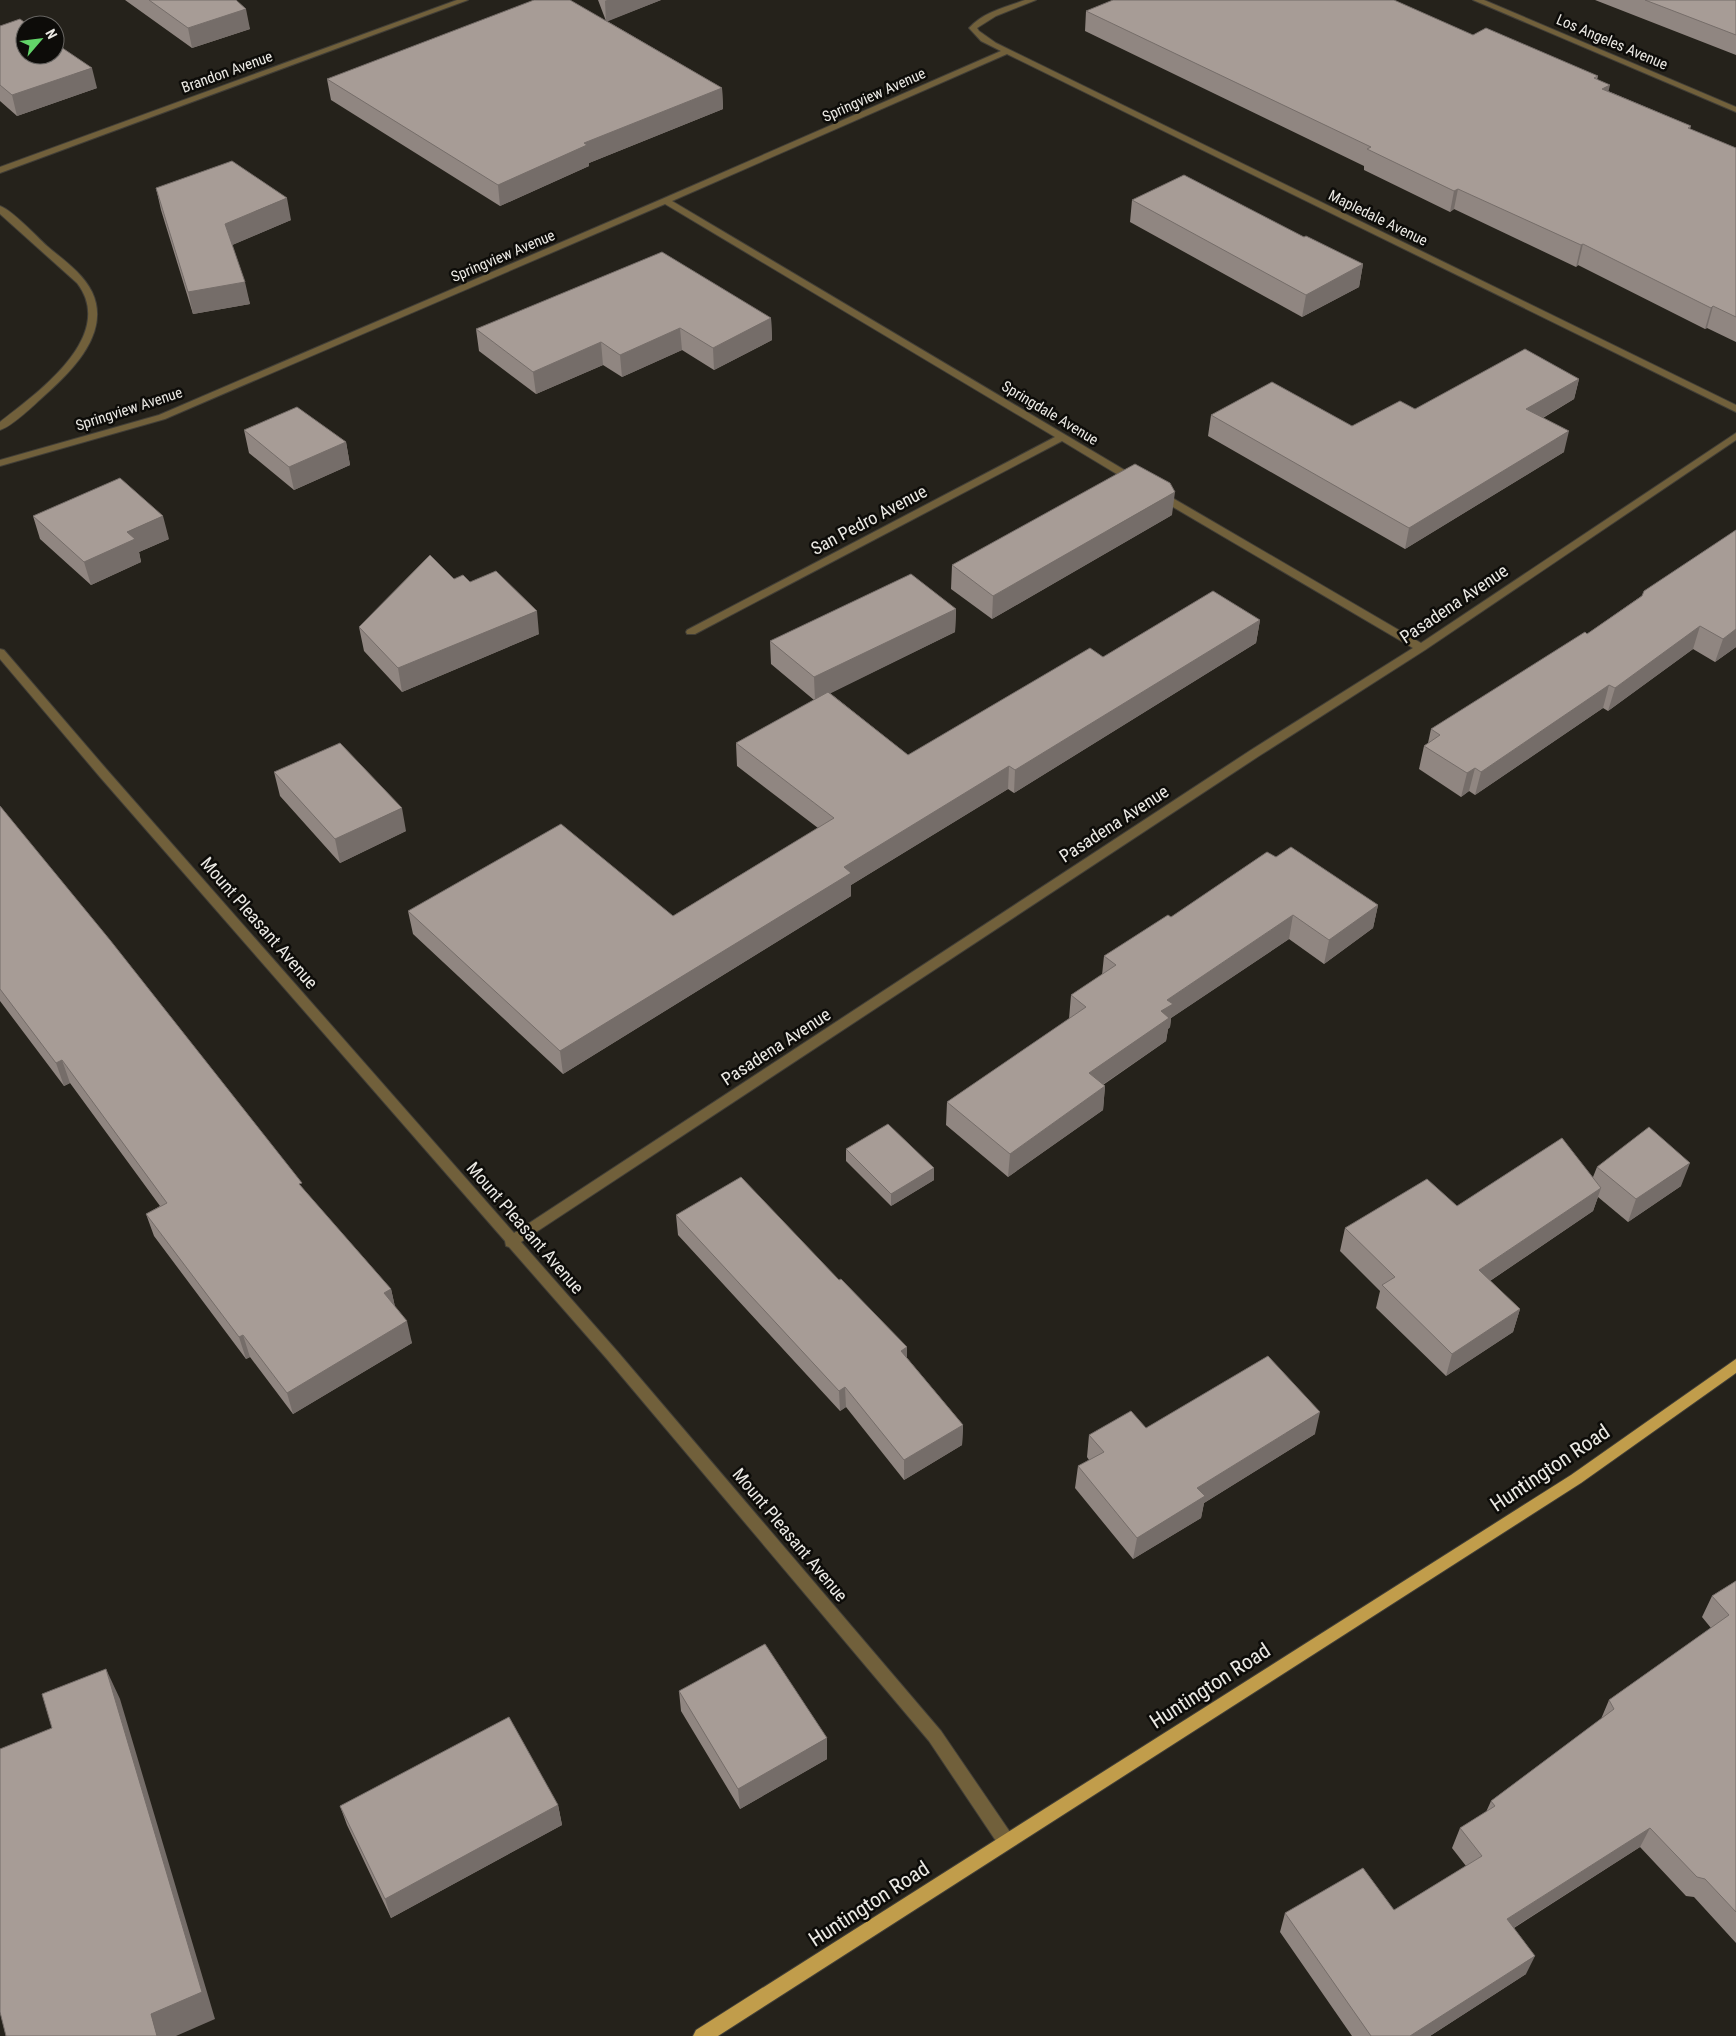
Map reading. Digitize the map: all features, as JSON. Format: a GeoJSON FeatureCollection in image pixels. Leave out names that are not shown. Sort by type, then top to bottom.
{"type":"FeatureCollection","features":[{"type":"Feature","properties":{"kind":"main road","name":"Huntington Road"},"geometry":{"type":"LineString","coordinates":[[702,2036],[1576,1478],[1736,1365]]}},
{"type":"Feature","properties":{"kind":"street","name":"Brandon Avenue"},"geometry":{"type":"LineString","coordinates":[[0,170],[464,0]]}},
{"type":"Feature","properties":{"kind":"street","name":"Mapledale Avenue"},"geometry":{"type":"LineString","coordinates":[[1032,0],[987,18],[973,28],[981,38],[1007,51],[1736,409]]}},
{"type":"Feature","properties":{"kind":"street","name":"Los Angeles Avenue"},"geometry":{"type":"LineString","coordinates":[[1477,0],[1736,110]]}},
{"type":"Feature","properties":{"kind":"street","name":"Springview Avenue"},"geometry":{"type":"LineString","coordinates":[[0,462],[162,417],[666,201],[1007,51]]}},
{"type":"Feature","properties":{"kind":"street","name":"Springdale Avenue"},"geometry":{"type":"LineString","coordinates":[[666,201],[1062,438],[1421,648]]}},
{"type":"Feature","properties":{"kind":"street"},"geometry":{"type":"LineString","coordinates":[[0,209],[75,276],[88,292],[95,314],[91,334],[80,352],[40,393],[0,427]]}},
{"type":"Feature","properties":{"kind":"street","name":"Pasadena Avenue"},"geometry":{"type":"LineString","coordinates":[[511,1242],[1239,763],[1421,648],[1736,436]]}},
{"type":"Feature","properties":{"kind":"street","name":"San Pedro Avenue"},"geometry":{"type":"LineString","coordinates":[[691,632],[1062,438]]}},
{"type":"Feature","properties":{"kind":"street","name":"Mount Pleasant Avenue"},"geometry":{"type":"LineString","coordinates":[[0,652],[511,1242],[612,1355],[935,1736],[1006,1842]]}},
{"type":"Feature","properties":{"kind":"building"},"geometry":{"type":"Polygon","coordinates":[[[149,0],[236,0],[246,9],[188,28],[149,0]]]}},
{"type":"Feature","properties":{"kind":"building"},"geometry":{"type":"Polygon","coordinates":[[[534,0],[570,0],[722,88],[584,143],[587,145],[498,185],[327,79],[534,0]]]}},
{"type":"Feature","properties":{"kind":"building"},"geometry":{"type":"Polygon","coordinates":[[[1113,0],[1394,0],[1473,35],[1486,28],[1598,76],[1594,78],[1610,85],[1602,89],[1691,126],[1688,128],[1736,148],[1736,317],[1713,306],[1711,308],[1583,244],[1581,245],[1458,189],[1454,191],[1367,149],[1371,147],[1086,11],[1113,0]]]}},
{"type":"Feature","properties":{"kind":"building"},"geometry":{"type":"Polygon","coordinates":[[[1645,0],[1736,0],[1736,35],[1645,0]]]}},
{"type":"Feature","properties":{"kind":"building"},"geometry":{"type":"Polygon","coordinates":[[[15,21],[15,65],[65,65],[65,50],[92,68],[12,95],[0,85],[0,26],[15,21]]]}},
{"type":"Feature","properties":{"kind":"building"},"geometry":{"type":"Polygon","coordinates":[[[232,161],[287,198],[225,224],[245,282],[188,292],[156,188],[232,161]]]}},
{"type":"Feature","properties":{"kind":"building"},"geometry":{"type":"Polygon","coordinates":[[[1184,175],[1304,237],[1306,236],[1363,264],[1306,295],[1132,200],[1184,175]]]}},
{"type":"Feature","properties":{"kind":"building"},"geometry":{"type":"Polygon","coordinates":[[[662,252],[771,318],[713,348],[680,328],[620,355],[601,342],[533,372],[476,329],[662,252]]]}},
{"type":"Feature","properties":{"kind":"building"},"geometry":{"type":"Polygon","coordinates":[[[1525,349],[1579,379],[1526,409],[1569,431],[1409,528],[1211,415],[1272,382],[1352,426],[1400,401],[1415,409],[1525,349]]]}},
{"type":"Feature","properties":{"kind":"building"},"geometry":{"type":"Polygon","coordinates":[[[297,407],[346,442],[289,467],[244,430],[297,407]]]}},
{"type":"Feature","properties":{"kind":"building"},"geometry":{"type":"Polygon","coordinates":[[[1135,464],[1170,483],[1175,492],[993,596],[952,565],[1135,464]]]}},
{"type":"Feature","properties":{"kind":"building"},"geometry":{"type":"Polygon","coordinates":[[[120,478],[163,516],[127,532],[135,539],[84,562],[33,516],[120,478]]]}},
{"type":"Feature","properties":{"kind":"building"},"geometry":{"type":"Polygon","coordinates":[[[1736,530],[1736,629],[1723,639],[1700,626],[1615,688],[1609,685],[1481,772],[1475,768],[1467,773],[1424,746],[1440,735],[1431,729],[1585,632],[1587,634],[1642,596],[1644,591],[1736,530]]]}},
{"type":"Feature","properties":{"kind":"building"},"geometry":{"type":"Polygon","coordinates":[[[430,555],[454,579],[463,575],[470,582],[496,571],[537,611],[398,668],[359,627],[430,555]]]}},
{"type":"Feature","properties":{"kind":"building"},"geometry":{"type":"Polygon","coordinates":[[[911,574],[956,609],[814,677],[770,641],[911,574]]]}},
{"type":"Feature","properties":{"kind":"building"},"geometry":{"type":"Polygon","coordinates":[[[1213,591],[1260,620],[1015,770],[1009,766],[844,867],[851,873],[560,1051],[408,911],[561,824],[673,916],[834,818],[736,743],[828,692],[908,755],[1090,648],[1103,657],[1213,591]]]}},
{"type":"Feature","properties":{"kind":"building"},"geometry":{"type":"Polygon","coordinates":[[[340,743],[402,808],[335,839],[274,772],[340,743]]]}},
{"type":"Feature","properties":{"kind":"building"},"geometry":{"type":"Polygon","coordinates":[[[0,806],[110,940],[302,1183],[299,1184],[391,1289],[384,1293],[407,1321],[287,1393],[243,1335],[239,1337],[146,1214],[167,1203],[62,1060],[56,1063],[0,989],[0,806]]]}},
{"type":"Feature","properties":{"kind":"building"},"geometry":{"type":"Polygon","coordinates":[[[1291,847],[1378,905],[1329,940],[1293,915],[1167,1000],[1173,1004],[1161,1011],[1169,1018],[1089,1073],[1105,1086],[1010,1154],[947,1102],[1086,1007],[1071,995],[1116,965],[1104,956],[1168,915],[1171,917],[1267,852],[1276,857],[1291,847]]]}},
{"type":"Feature","properties":{"kind":"building"},"geometry":{"type":"Polygon","coordinates":[[[888,1124],[934,1168],[891,1194],[846,1149],[888,1124]]]}},
{"type":"Feature","properties":{"kind":"building"},"geometry":{"type":"Polygon","coordinates":[[[1649,1127],[1690,1163],[1636,1199],[1597,1167],[1649,1127]]]}},
{"type":"Feature","properties":{"kind":"building"},"geometry":{"type":"Polygon","coordinates":[[[1562,1138],[1601,1188],[1479,1270],[1520,1309],[1452,1354],[1382,1285],[1395,1277],[1345,1228],[1427,1179],[1457,1206],[1562,1138]]]}},
{"type":"Feature","properties":{"kind":"building"},"geometry":{"type":"Polygon","coordinates":[[[741,1177],[839,1280],[841,1279],[907,1347],[901,1351],[963,1425],[904,1460],[845,1387],[839,1391],[676,1215],[741,1177]]]}},
{"type":"Feature","properties":{"kind":"building"},"geometry":{"type":"Polygon","coordinates":[[[1268,1356],[1320,1412],[1197,1488],[1205,1496],[1137,1538],[1078,1466],[1104,1452],[1089,1435],[1131,1411],[1146,1428],[1268,1356]]]}},
{"type":"Feature","properties":{"kind":"building"},"geometry":{"type":"Polygon","coordinates":[[[1736,1581],[1736,1912],[1705,1879],[1697,1877],[1650,1828],[1507,1919],[1535,1956],[1410,2036],[1371,2036],[1285,1913],[1363,1868],[1394,1910],[1482,1856],[1460,1828],[1495,1806],[1491,1801],[1614,1709],[1609,1700],[1729,1615],[1712,1596],[1736,1581]]]}},
{"type":"Feature","properties":{"kind":"building"},"geometry":{"type":"Polygon","coordinates":[[[765,1644],[827,1738],[738,1789],[679,1691],[765,1644]]]}},
{"type":"Feature","properties":{"kind":"building"},"geometry":{"type":"Polygon","coordinates":[[[106,1669],[202,1992],[151,2014],[157,2036],[6,2036],[0,2012],[0,1749],[52,1728],[42,1694],[106,1669]]]}},
{"type":"Feature","properties":{"kind":"building"},"geometry":{"type":"Polygon","coordinates":[[[509,1717],[558,1805],[385,1899],[340,1806],[509,1717]]]}}]}
